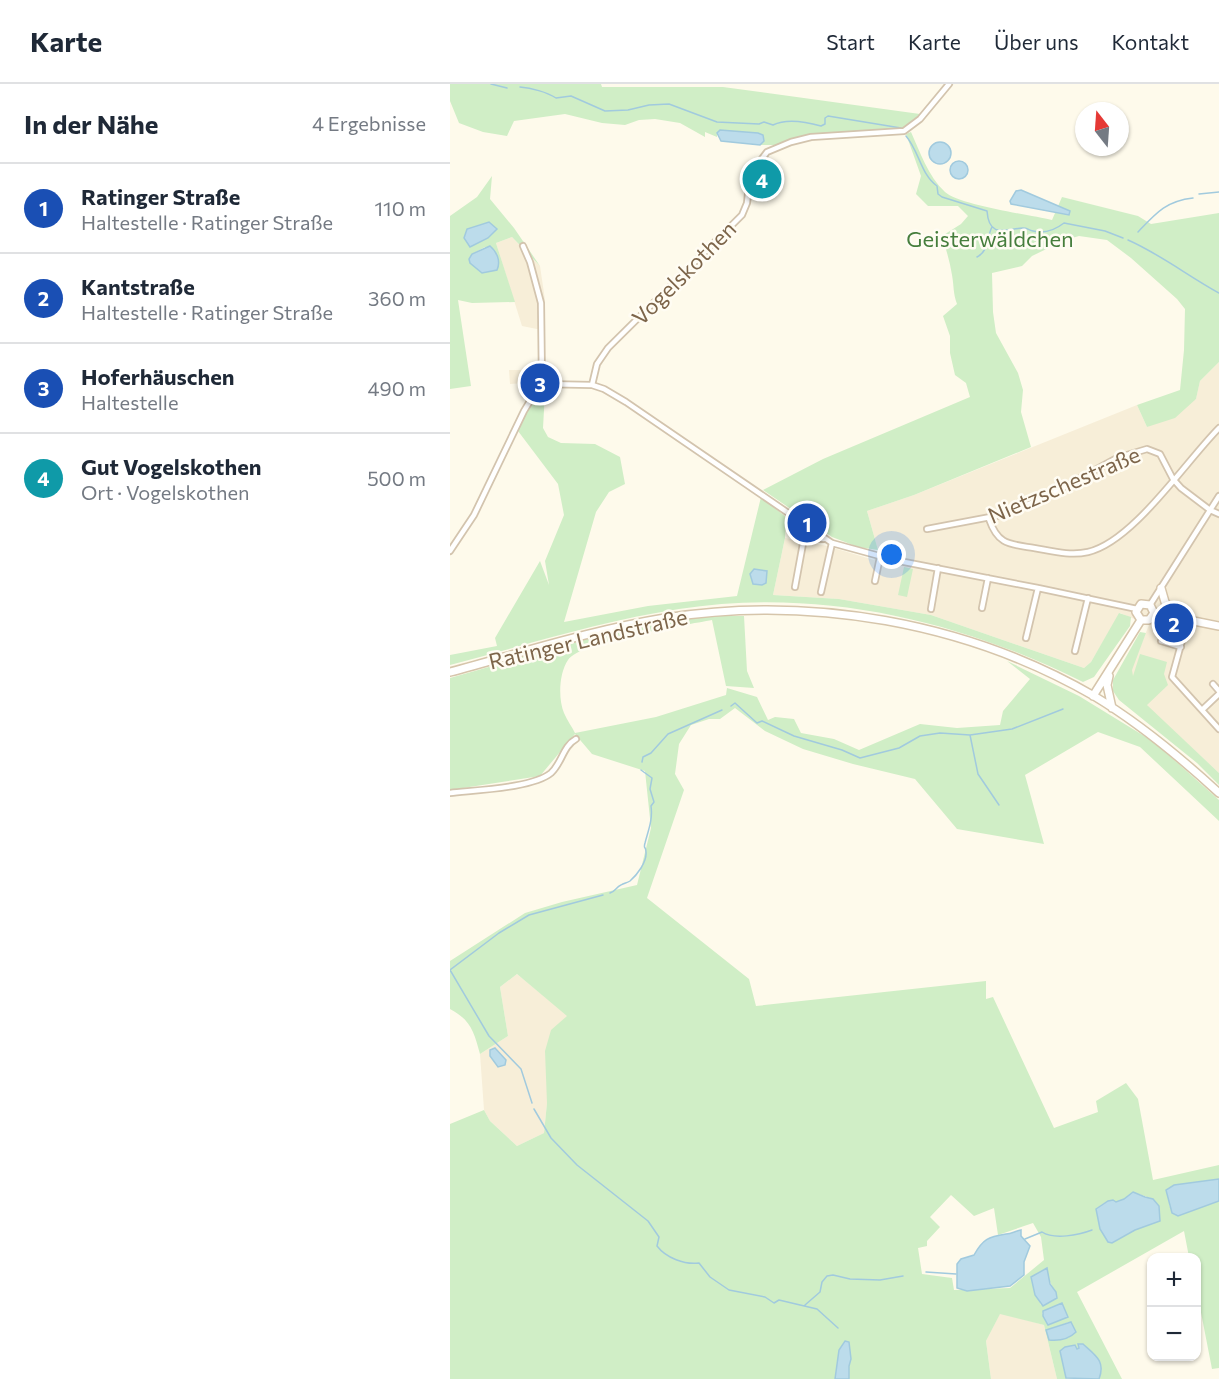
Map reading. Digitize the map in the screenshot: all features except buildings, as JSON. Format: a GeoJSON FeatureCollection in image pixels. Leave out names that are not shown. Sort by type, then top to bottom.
{"type":"FeatureCollection","features":[{"type":"Feature","properties":{"kind":"main road"},"geometry":{"type":"LineString","coordinates":[[1161,588],[1165,602],[1176,616]]}},
{"type":"Feature","properties":{"kind":"main road"},"geometry":{"type":"LineString","coordinates":[[1141,604],[1150,605],[1154,613],[1149,620],[1141,620],[1137,616],[1137,609],[1141,604]]}},
{"type":"Feature","properties":{"kind":"main road","name":"Ratinger Landstraße"},"geometry":{"type":"LineString","coordinates":[[450,672],[590,635],[666,618],[730,611],[779,610],[856,616],[940,633],[1016,658],[1050,674],[1112,708],[1160,743],[1219,793]]}},
{"type":"Feature","properties":{"kind":"main road"},"geometry":{"type":"LineString","coordinates":[[1154,613],[1219,626]]}},
{"type":"Feature","properties":{"kind":"main road"},"geometry":{"type":"LineString","coordinates":[[1093,696],[1141,620]]}},
{"type":"Feature","properties":{"kind":"main road"},"geometry":{"type":"LineString","coordinates":[[1110,670],[1107,685],[1112,708]]}},
{"type":"Feature","properties":{"kind":"street","name":"Vogelskothen"},"geometry":{"type":"LineString","coordinates":[[592,385],[597,364],[608,348],[742,215],[747,203],[750,175],[766,152],[811,137],[904,131],[920,119],[949,84]]}},
{"type":"Feature","properties":{"kind":"street"},"geometry":{"type":"LineString","coordinates":[[523,246],[530,262],[541,303],[542,384]]}},
{"type":"Feature","properties":{"kind":"street"},"geometry":{"type":"LineString","coordinates":[[450,551],[474,515],[524,411],[539,386],[542,384],[592,385],[626,402],[832,543],[880,557],[1137,609]]}},
{"type":"Feature","properties":{"kind":"street"},"geometry":{"type":"LineString","coordinates":[[989,519],[997,537],[1009,544],[1060,553],[1089,552],[1106,546],[1124,534],[1219,428]]}},
{"type":"Feature","properties":{"kind":"street","name":"Nietzschestraße"},"geometry":{"type":"LineString","coordinates":[[927,530],[989,519],[1044,498],[1108,462],[1147,449],[1160,454],[1173,479],[1181,488],[1219,514]]}},
{"type":"Feature","properties":{"kind":"street"},"geometry":{"type":"LineString","coordinates":[[1150,605],[1219,496]]}},
{"type":"Feature","properties":{"kind":"street"},"geometry":{"type":"LineString","coordinates":[[800,521],[794,529],[795,533],[804,538],[824,539]]}},
{"type":"Feature","properties":{"kind":"street"},"geometry":{"type":"LineString","coordinates":[[795,587],[804,538]]}},
{"type":"Feature","properties":{"kind":"street"},"geometry":{"type":"LineString","coordinates":[[821,592],[832,543]]}},
{"type":"Feature","properties":{"kind":"street"},"geometry":{"type":"LineString","coordinates":[[875,581],[880,557]]}},
{"type":"Feature","properties":{"kind":"street"},"geometry":{"type":"LineString","coordinates":[[930,609],[939,568]]}},
{"type":"Feature","properties":{"kind":"street"},"geometry":{"type":"LineString","coordinates":[[982,608],[988,578]]}},
{"type":"Feature","properties":{"kind":"street"},"geometry":{"type":"LineString","coordinates":[[1026,638],[1038,588]]}},
{"type":"Feature","properties":{"kind":"street"},"geometry":{"type":"LineString","coordinates":[[1075,651],[1088,598]]}},
{"type":"Feature","properties":{"kind":"street"},"geometry":{"type":"LineString","coordinates":[[1188,619],[1172,677],[1219,729]]}},
{"type":"Feature","properties":{"kind":"street"},"geometry":{"type":"LineString","coordinates":[[1161,641],[1181,647]]}},
{"type":"Feature","properties":{"kind":"street"},"geometry":{"type":"LineString","coordinates":[[1202,710],[1219,693],[1213,684]]}},
{"type":"Feature","properties":{"kind":"street"},"geometry":{"type":"LineString","coordinates":[[450,793],[538,781],[556,768],[569,743],[576,739]]}},
{"type":"Feature","properties":{"kind":"shaded area"},"geometry":{"type":"Polygon","coordinates":[[[512,237],[540,266],[545,300],[545,327],[537,329],[522,326],[496,243],[512,237]]]}},
{"type":"Feature","properties":{"kind":"shaded area"},"geometry":{"type":"Polygon","coordinates":[[[1219,362],[1219,773],[1149,708],[1135,690],[1131,670],[1149,625],[1120,613],[1091,662],[1084,668],[931,615],[839,599],[773,595],[785,538],[827,546],[874,560],[878,550],[867,511],[914,495],[1137,405],[1147,427],[1196,399],[1200,381],[1219,362]]]}},
{"type":"Feature","properties":{"kind":"shaded area"},"geometry":{"type":"Polygon","coordinates":[[[509,370],[539,370],[540,382],[510,384],[509,370]]]}},
{"type":"Feature","properties":{"kind":"shaded area"},"geometry":{"type":"Polygon","coordinates":[[[517,974],[568,1016],[565,1018],[547,1103],[544,1133],[517,1146],[490,1121],[484,1110],[480,1054],[508,1036],[500,987],[517,974]]]}},
{"type":"Feature","properties":{"kind":"shaded area"},"geometry":{"type":"Polygon","coordinates":[[[1000,1313],[1044,1325],[1057,1379],[991,1379],[986,1341],[1000,1313]]]}},
{"type":"Feature","properties":{"kind":"green space"},"geometry":{"type":"Polygon","coordinates":[[[450,84],[723,87],[920,114],[907,126],[896,131],[812,134],[778,145],[760,145],[764,141],[763,135],[717,133],[717,137],[705,132],[705,137],[680,123],[655,119],[639,120],[625,125],[602,123],[565,114],[514,121],[507,136],[483,132],[459,123],[450,101],[450,84]]]}},
{"type":"Feature","properties":{"kind":"green space","name":"Geisterwäldchen"},"geometry":{"type":"Polygon","coordinates":[[[911,132],[925,164],[939,186],[953,197],[979,205],[1052,220],[1062,197],[1138,216],[1151,224],[1219,213],[1219,362],[1200,381],[1196,399],[1175,418],[1147,427],[1137,405],[1180,390],[1185,309],[1177,299],[1107,240],[1079,236],[1065,240],[1032,256],[1022,266],[992,273],[996,333],[1018,373],[1023,390],[1021,412],[1031,447],[914,495],[867,511],[878,550],[858,547],[832,537],[763,490],[823,459],[970,397],[966,383],[955,375],[950,353],[950,336],[943,316],[957,304],[942,236],[961,224],[968,216],[958,206],[928,206],[916,194],[921,176],[906,134],[911,132]]]}},
{"type":"Feature","properties":{"kind":"green space"},"geometry":{"type":"Polygon","coordinates":[[[492,176],[490,199],[514,228],[540,266],[512,237],[496,243],[515,302],[472,303],[458,300],[471,386],[450,389],[450,216],[477,197],[492,176]],[[489,223],[482,226],[470,247],[488,238],[496,230],[489,223]],[[485,247],[472,254],[470,263],[482,272],[485,247]]]}},
{"type":"Feature","properties":{"kind":"green space"},"geometry":{"type":"Polygon","coordinates":[[[540,389],[545,392],[543,428],[548,437],[561,443],[595,444],[620,457],[625,484],[609,492],[596,512],[564,622],[648,606],[737,596],[761,497],[786,517],[785,538],[773,595],[839,599],[931,615],[1084,668],[1091,662],[1119,613],[1131,617],[1130,626],[1094,677],[1083,682],[987,641],[937,626],[887,614],[835,606],[783,602],[731,603],[650,614],[450,665],[450,655],[497,646],[495,638],[540,561],[549,585],[545,561],[564,515],[558,484],[518,431],[527,409],[540,389]]]}},
{"type":"Feature","properties":{"kind":"green space"},"geometry":{"type":"Polygon","coordinates":[[[904,567],[913,569],[907,597],[898,595],[904,567]]]}},
{"type":"Feature","properties":{"kind":"green space"},"geometry":{"type":"Polygon","coordinates":[[[714,616],[744,616],[747,671],[754,688],[726,686],[712,620],[612,640],[577,653],[565,665],[560,686],[561,701],[564,713],[575,733],[656,717],[726,695],[727,688],[757,697],[768,720],[775,717],[794,719],[801,733],[834,739],[859,750],[920,724],[957,728],[1000,725],[1003,711],[1030,679],[1007,661],[1079,696],[1154,742],[1219,800],[1219,821],[1140,747],[1098,732],[1025,775],[1044,844],[957,829],[915,779],[803,749],[765,731],[735,708],[720,719],[709,719],[691,725],[679,744],[675,774],[684,790],[647,898],[749,979],[756,1006],[986,981],[986,999],[993,997],[1054,1128],[1098,1112],[1096,1101],[1126,1083],[1138,1099],[1153,1180],[1219,1165],[1219,1179],[1174,1185],[1169,1204],[1172,1213],[1178,1216],[1219,1201],[1219,1368],[1212,1369],[1201,1313],[1201,1253],[1188,1253],[1184,1231],[1077,1292],[1122,1379],[1099,1379],[1101,1367],[1098,1359],[1083,1344],[1078,1344],[1077,1349],[1075,1345],[1066,1378],[1068,1379],[1057,1379],[1044,1325],[1000,1314],[986,1341],[991,1379],[450,1379],[450,1124],[484,1110],[490,1121],[517,1146],[544,1133],[547,1103],[545,1051],[551,1030],[567,1016],[517,974],[500,987],[508,1036],[480,1054],[471,1027],[450,1009],[450,961],[525,913],[637,885],[651,828],[645,771],[592,754],[575,734],[540,776],[450,790],[450,678],[614,632],[714,616]],[[1139,1194],[1123,1200],[1106,1202],[1096,1209],[1112,1243],[1160,1220],[1153,1199],[1139,1194]],[[951,1195],[930,1217],[940,1227],[927,1241],[927,1246],[918,1248],[922,1274],[952,1278],[954,1290],[1010,1288],[1044,1260],[1041,1237],[1033,1223],[998,1235],[994,1208],[974,1216],[951,1195]],[[1044,1269],[1038,1273],[1034,1289],[1041,1305],[1053,1288],[1044,1269]],[[1062,1303],[1042,1313],[1049,1325],[1067,1317],[1062,1303]],[[1069,1322],[1046,1330],[1069,1338],[1069,1322]]]}},
{"type":"Feature","properties":{"kind":"green space"},"geometry":{"type":"Polygon","coordinates":[[[1140,632],[1146,633],[1132,670],[1133,676],[1140,654],[1167,662],[1164,674],[1168,685],[1147,705],[1219,773],[1219,785],[1197,763],[1119,700],[1113,691],[1113,680],[1140,632]]]}},
{"type":"Feature","properties":{"kind":"water"},"geometry":{"type":"Polygon","coordinates":[[[720,130],[758,133],[763,135],[764,141],[760,145],[721,141],[717,133],[720,130]]]}},
{"type":"Feature","properties":{"kind":"water"},"geometry":{"type":"Polygon","coordinates":[[[936,142],[944,142],[951,149],[951,157],[944,164],[936,164],[929,157],[929,149],[936,142]]]}},
{"type":"Feature","properties":{"kind":"water"},"geometry":{"type":"Polygon","coordinates":[[[959,161],[965,164],[968,170],[965,176],[959,179],[953,176],[950,170],[953,164],[959,161]]]}},
{"type":"Feature","properties":{"kind":"water"},"geometry":{"type":"Polygon","coordinates":[[[1021,190],[1070,211],[1069,215],[1011,204],[1010,201],[1016,191],[1021,190]]]}},
{"type":"Feature","properties":{"kind":"water"},"geometry":{"type":"Polygon","coordinates":[[[489,222],[497,229],[488,238],[470,247],[464,238],[467,229],[489,222]]]}},
{"type":"Feature","properties":{"kind":"water"},"geometry":{"type":"Polygon","coordinates":[[[490,246],[498,257],[498,267],[497,270],[482,273],[470,263],[469,259],[472,254],[490,246]]]}},
{"type":"Feature","properties":{"kind":"water"},"geometry":{"type":"Polygon","coordinates":[[[754,569],[767,571],[766,583],[753,584],[750,574],[754,569]]]}},
{"type":"Feature","properties":{"kind":"water"},"geometry":{"type":"Polygon","coordinates":[[[495,1048],[506,1060],[505,1065],[498,1067],[490,1056],[490,1050],[495,1048]]]}},
{"type":"Feature","properties":{"kind":"water"},"geometry":{"type":"Polygon","coordinates":[[[1219,1179],[1219,1201],[1178,1216],[1172,1213],[1166,1190],[1174,1185],[1219,1179]]]}},
{"type":"Feature","properties":{"kind":"water"},"geometry":{"type":"Polygon","coordinates":[[[1133,1192],[1153,1199],[1159,1206],[1160,1221],[1135,1230],[1112,1243],[1108,1242],[1100,1229],[1096,1209],[1108,1201],[1116,1202],[1124,1199],[1133,1192]]]}},
{"type":"Feature","properties":{"kind":"water"},"geometry":{"type":"Polygon","coordinates":[[[1021,1230],[1021,1236],[1030,1246],[1024,1262],[1024,1275],[1010,1286],[967,1291],[957,1288],[957,1264],[961,1259],[974,1255],[980,1245],[990,1238],[1021,1230]]]}},
{"type":"Feature","properties":{"kind":"water"},"geometry":{"type":"Polygon","coordinates":[[[1047,1268],[1050,1284],[1057,1298],[1043,1306],[1035,1295],[1031,1277],[1047,1268]]]}},
{"type":"Feature","properties":{"kind":"water"},"geometry":{"type":"Polygon","coordinates":[[[1062,1303],[1068,1317],[1048,1325],[1043,1311],[1062,1303]]]}},
{"type":"Feature","properties":{"kind":"water"},"geometry":{"type":"Polygon","coordinates":[[[1071,1322],[1076,1332],[1064,1339],[1049,1340],[1046,1330],[1071,1322]]]}},
{"type":"Feature","properties":{"kind":"water"},"geometry":{"type":"Polygon","coordinates":[[[845,1341],[849,1342],[851,1359],[849,1379],[835,1379],[839,1350],[845,1341]]]}},
{"type":"Feature","properties":{"kind":"water"},"geometry":{"type":"Polygon","coordinates":[[[1078,1344],[1083,1344],[1098,1359],[1101,1367],[1099,1379],[1066,1378],[1060,1351],[1065,1347],[1075,1345],[1077,1349],[1078,1344]]]}},
{"type":"Feature","properties":{"kind":"waterway"},"geometry":{"type":"LineString","coordinates":[[491,84],[507,88]]}},
{"type":"Feature","properties":{"kind":"waterway"},"geometry":{"type":"LineString","coordinates":[[520,87],[556,98],[571,96],[605,111],[669,104],[717,122],[759,124],[764,122],[773,125],[797,121],[821,126],[825,124],[825,118],[828,116],[901,128]]}},
{"type":"Feature","properties":{"kind":"waterway"},"geometry":{"type":"LineString","coordinates":[[906,136],[927,176],[937,186],[938,194],[987,211],[988,220],[995,229],[1025,228],[1046,232],[1064,223],[1105,231],[1123,238]]}},
{"type":"Feature","properties":{"kind":"waterway"},"geometry":{"type":"LineString","coordinates":[[1199,194],[1219,192]]}},
{"type":"Feature","properties":{"kind":"waterway"},"geometry":{"type":"LineString","coordinates":[[1138,232],[1168,205],[1193,198]]}},
{"type":"Feature","properties":{"kind":"waterway"},"geometry":{"type":"LineString","coordinates":[[977,257],[984,251],[992,227]]}},
{"type":"Feature","properties":{"kind":"waterway"},"geometry":{"type":"LineString","coordinates":[[1128,240],[1219,293]]}},
{"type":"Feature","properties":{"kind":"waterway"},"geometry":{"type":"LineString","coordinates":[[731,706],[735,703],[757,723],[762,721],[794,736],[842,750],[860,758],[899,748],[920,736],[940,733],[970,735],[1012,729],[1063,709]]}},
{"type":"Feature","properties":{"kind":"waterway"},"geometry":{"type":"LineString","coordinates":[[642,762],[643,757],[651,753],[668,734],[722,710]]}},
{"type":"Feature","properties":{"kind":"waterway"},"geometry":{"type":"LineString","coordinates":[[970,735],[978,774],[999,805]]}},
{"type":"Feature","properties":{"kind":"waterway"},"geometry":{"type":"LineString","coordinates":[[610,893],[629,882],[645,860],[644,845],[651,821],[651,806],[654,802],[650,789],[652,778],[641,770]]}},
{"type":"Feature","properties":{"kind":"waterway"},"geometry":{"type":"LineString","coordinates":[[450,970],[499,933],[529,915],[603,895]]}},
{"type":"Feature","properties":{"kind":"waterway"},"geometry":{"type":"LineString","coordinates":[[450,970],[489,1036],[521,1069],[532,1103]]}},
{"type":"Feature","properties":{"kind":"waterway"},"geometry":{"type":"LineString","coordinates":[[534,1109],[551,1138],[577,1165],[648,1221],[659,1237],[657,1246],[665,1254],[682,1262],[699,1263],[710,1277],[729,1290],[765,1297],[774,1303],[779,1300],[817,1309],[838,1328]]}},
{"type":"Feature","properties":{"kind":"waterway"},"geometry":{"type":"LineString","coordinates":[[1025,1239],[1042,1232],[1060,1236],[1092,1230]]}},
{"type":"Feature","properties":{"kind":"waterway"},"geometry":{"type":"LineString","coordinates":[[926,1272],[956,1274]]}},
{"type":"Feature","properties":{"kind":"waterway"},"geometry":{"type":"LineString","coordinates":[[805,1305],[820,1292],[822,1282],[827,1276],[880,1280],[903,1276]]}},
{"type":"Feature","properties":{"kind":"place","name":"Gut Vogelskothen"},"geometry":{"type":"Point","coordinates":[762,179]}},
{"type":"Feature","properties":{"kind":"place","name":"Hoferhäuschen"},"geometry":{"type":"Point","coordinates":[540,383]}},
{"type":"Feature","properties":{"kind":"place","name":"Ratinger Straße"},"geometry":{"type":"Point","coordinates":[807,523]}},
{"type":"Feature","properties":{"kind":"place","name":"Kantstraße"},"geometry":{"type":"Point","coordinates":[1174,623]}}]}
